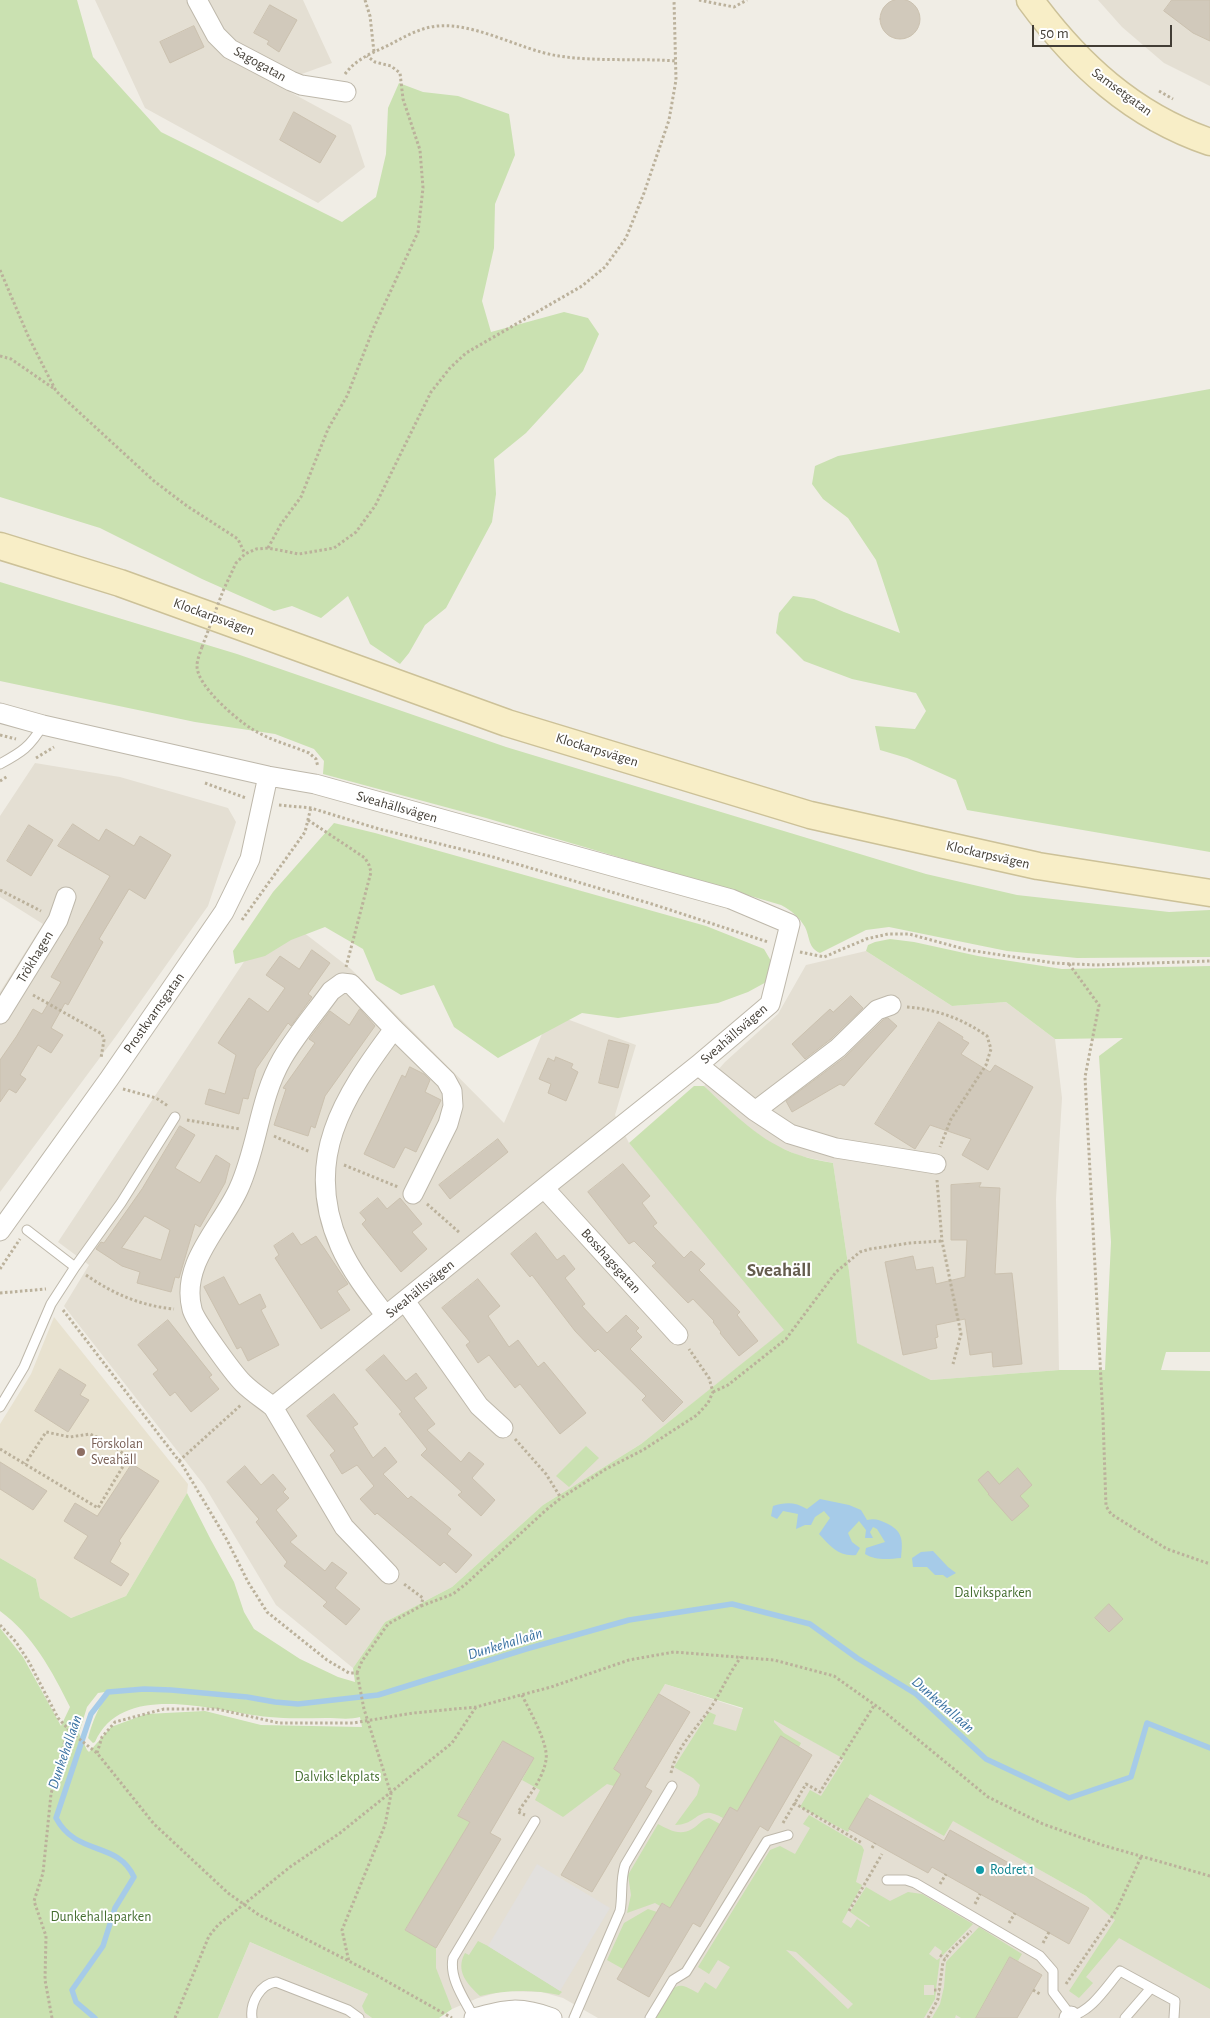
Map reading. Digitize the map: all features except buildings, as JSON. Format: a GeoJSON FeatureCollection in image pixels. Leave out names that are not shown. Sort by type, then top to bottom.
{"type":"FeatureCollection","features":[{"type":"Feature","properties":{"kind":"street","name":"Sagogatan"},"geometry":{"type":"LineString","coordinates":[[197,0],[216,35],[230,49],[290,82],[346,92]]}},
{"type":"Feature","properties":{"kind":"street","name":"Samsetgatan"},"geometry":{"type":"LineString","coordinates":[[1030,0],[1051,29],[1103,82],[1134,105],[1194,137],[1210,142]]}},
{"type":"Feature","properties":{"kind":"street","name":"Klockarpsvägen"},"geometry":{"type":"LineString","coordinates":[[0,546],[120,583],[507,723],[810,815],[1038,866],[1210,893]]}},
{"type":"Feature","properties":{"kind":"street","name":"Sveahällsvägen"},"geometry":{"type":"LineString","coordinates":[[0,713],[44,725],[268,776],[315,784],[732,899],[790,924],[770,1004],[698,1065],[273,1407]]}},
{"type":"Feature","properties":{"kind":"street","name":"Prostkvarnsgatan"},"geometry":{"type":"LineString","coordinates":[[0,1231],[109,1079],[224,912],[250,859],[268,776]]}},
{"type":"Feature","properties":{"kind":"street","name":"Trökhagen"},"geometry":{"type":"LineString","coordinates":[[0,1014],[58,920],[66,897]]}},
{"type":"Feature","properties":{"kind":"street"},"geometry":{"type":"LineString","coordinates":[[389,1574],[344,1527],[273,1407],[243,1383],[200,1325],[192,1310],[190,1295],[197,1259],[239,1190],[254,1144],[256,1129],[269,1086],[282,1059],[331,991],[342,983],[351,984],[394,1030],[446,1080],[452,1091],[454,1106],[448,1124],[413,1194]]}},
{"type":"Feature","properties":{"kind":"street"},"geometry":{"type":"LineString","coordinates":[[755,1111],[838,1048],[877,1010],[891,1005]]}},
{"type":"Feature","properties":{"kind":"street"},"geometry":{"type":"LineString","coordinates":[[386,1316],[363,1286],[340,1248],[329,1218],[324,1184],[325,1159],[331,1135],[349,1095],[374,1055],[394,1030]]}},
{"type":"Feature","properties":{"kind":"street"},"geometry":{"type":"LineString","coordinates":[[698,1065],[755,1111],[790,1134],[836,1148],[936,1164]]}},
{"type":"Feature","properties":{"kind":"street","name":"Bosshagsgatan"},"geometry":{"type":"LineString","coordinates":[[544,1188],[678,1335]]}},
{"type":"Feature","properties":{"kind":"street"},"geometry":{"type":"LineString","coordinates":[[405,1301],[479,1406],[504,1428]]}},
{"type":"Feature","properties":{"kind":"street"},"geometry":{"type":"LineString","coordinates":[[474,2018],[504,2010],[532,2010],[552,2018]]}},
{"type":"Feature","properties":{"kind":"lane"},"geometry":{"type":"LineString","coordinates":[[0,764],[21,752],[32,742],[44,725]]}},
{"type":"Feature","properties":{"kind":"lane"},"geometry":{"type":"LineString","coordinates":[[0,1407],[24,1367],[51,1304],[121,1203],[175,1117]]}},
{"type":"Feature","properties":{"kind":"lane"},"geometry":{"type":"LineString","coordinates":[[27,1230],[75,1267]]}},
{"type":"Feature","properties":{"kind":"lane"},"geometry":{"type":"LineString","coordinates":[[574,2018],[620,1911],[622,1899],[621,1876],[625,1865],[672,1786]]}},
{"type":"Feature","properties":{"kind":"lane"},"geometry":{"type":"LineString","coordinates":[[474,2018],[455,1980],[451,1967],[453,1958],[535,1821]]}},
{"type":"Feature","properties":{"kind":"lane"},"geometry":{"type":"LineString","coordinates":[[650,2018],[673,1980],[686,1972],[767,1841],[788,1835]]}},
{"type":"Feature","properties":{"kind":"lane"},"geometry":{"type":"LineString","coordinates":[[887,1880],[906,1880],[915,1884],[1040,1956],[1052,1971],[1053,1992],[1070,2017],[1080,2014],[1089,2007],[1120,1971],[1175,2001],[1174,2018]]}},
{"type":"Feature","properties":{"kind":"lane"},"geometry":{"type":"LineString","coordinates":[[252,2018],[251,2013],[259,1992],[267,1984],[276,1982],[348,2010],[359,2018]]}},
{"type":"Feature","properties":{"kind":"lane"},"geometry":{"type":"LineString","coordinates":[[1125,2018],[1151,1988]]}},
{"type":"Feature","properties":{"kind":"path"},"geometry":{"type":"LineString","coordinates":[[365,0],[370,16],[374,52]]}},
{"type":"Feature","properties":{"kind":"path"},"geometry":{"type":"LineString","coordinates":[[311,808],[318,767],[316,759],[309,753],[252,730],[230,712],[209,691],[203,682],[197,667],[202,647],[223,591],[236,563],[245,554],[256,549],[268,548],[299,554],[334,548],[356,532],[375,506],[431,392],[450,368],[466,354],[582,286],[605,267],[626,238],[644,194],[669,120],[676,80],[674,0]]}},
{"type":"Feature","properties":{"kind":"path"},"geometry":{"type":"LineString","coordinates":[[700,0],[734,7],[747,0]]}},
{"type":"Feature","properties":{"kind":"path"},"geometry":{"type":"LineString","coordinates":[[346,92],[345,74],[353,63],[424,29],[446,26],[490,35],[534,51],[557,56],[585,60],[646,58],[676,61]]}},
{"type":"Feature","properties":{"kind":"path"},"geometry":{"type":"LineString","coordinates":[[268,548],[281,524],[301,497],[328,429],[347,396],[374,327],[418,232],[423,188],[420,150],[403,99],[400,73],[391,66],[375,62],[367,56]]}},
{"type":"Feature","properties":{"kind":"path"},"geometry":{"type":"LineString","coordinates":[[1152,87],[1179,102]]}},
{"type":"Feature","properties":{"kind":"path"},"geometry":{"type":"LineString","coordinates":[[0,270],[29,338],[56,391]]}},
{"type":"Feature","properties":{"kind":"path"},"geometry":{"type":"LineString","coordinates":[[0,356],[10,359],[56,391],[154,481],[187,506],[238,539],[245,554]]}},
{"type":"Feature","properties":{"kind":"path"},"geometry":{"type":"LineString","coordinates":[[308,820],[365,858],[370,864],[371,872],[342,983]]}},
{"type":"Feature","properties":{"kind":"path"},"geometry":{"type":"LineString","coordinates":[[0,890],[58,920]]}},
{"type":"Feature","properties":{"kind":"path"},"geometry":{"type":"LineString","coordinates":[[1069,964],[1099,1005],[1085,1077],[1106,1506],[1111,1514],[1167,1549],[1210,1564]]}},
{"type":"Feature","properties":{"kind":"path"},"geometry":{"type":"LineString","coordinates":[[17,987],[102,1034],[104,1040],[101,1059]]}},
{"type":"Feature","properties":{"kind":"path"},"geometry":{"type":"LineString","coordinates":[[123,1089],[156,1098],[171,1108],[175,1117]]}},
{"type":"Feature","properties":{"kind":"path"},"geometry":{"type":"LineString","coordinates":[[372,1176],[413,1194],[462,1234],[472,1246]]}},
{"type":"Feature","properties":{"kind":"path"},"geometry":{"type":"LineString","coordinates":[[349,1962],[342,1930],[385,1825],[391,1794],[364,1709],[357,1674],[362,1661],[388,1624],[421,1606],[453,1594],[468,1583],[561,1498],[606,1469],[643,1450],[697,1415],[708,1403],[713,1392],[728,1385],[786,1339],[836,1272],[860,1252],[870,1249],[942,1241]]}},
{"type":"Feature","properties":{"kind":"path"},"geometry":{"type":"LineString","coordinates":[[75,1267],[99,1284],[130,1300],[158,1308],[179,1310],[191,1305]]}},
{"type":"Feature","properties":{"kind":"path"},"geometry":{"type":"LineString","coordinates":[[0,1293],[61,1289]]}},
{"type":"Feature","properties":{"kind":"path"},"geometry":{"type":"LineString","coordinates":[[51,1304],[64,1310],[179,1460],[267,1612],[327,1660],[349,1673],[357,1674]]}},
{"type":"Feature","properties":{"kind":"path"},"geometry":{"type":"LineString","coordinates":[[678,1335],[700,1364],[713,1392]]}},
{"type":"Feature","properties":{"kind":"path"},"geometry":{"type":"LineString","coordinates":[[179,1460],[255,1392]]}},
{"type":"Feature","properties":{"kind":"path"},"geometry":{"type":"LineString","coordinates":[[504,1428],[546,1474],[561,1498]]}},
{"type":"Feature","properties":{"kind":"path"},"geometry":{"type":"LineString","coordinates":[[0,1449],[98,1508],[128,1458],[112,1444],[90,1434],[70,1437],[46,1432],[25,1464]]}},
{"type":"Feature","properties":{"kind":"path"},"geometry":{"type":"LineString","coordinates":[[389,1574],[418,1593],[422,1598],[421,1606]]}},
{"type":"Feature","properties":{"kind":"path"},"geometry":{"type":"LineString","coordinates":[[0,1625],[16,1642],[29,1662],[58,1718],[73,1734],[97,1753],[154,1824],[228,1892],[259,1916],[452,2018]]}},
{"type":"Feature","properties":{"kind":"path"},"geometry":{"type":"LineString","coordinates":[[97,1753],[102,1737],[115,1722],[164,1709],[217,1709],[279,1723],[353,1723],[413,1713],[476,1707],[629,1660],[674,1652],[774,1660],[834,1676],[875,1704],[988,1797],[1043,1824],[1141,1857],[1210,1876]]}},
{"type":"Feature","properties":{"kind":"path"},"geometry":{"type":"LineString","coordinates":[[672,1786],[671,1773],[674,1759],[682,1745],[715,1701],[727,1676],[741,1657]]}},
{"type":"Feature","properties":{"kind":"path"},"geometry":{"type":"LineString","coordinates":[[522,1694],[545,1746],[547,1759],[543,1771],[518,1812],[535,1821]]}},
{"type":"Feature","properties":{"kind":"path"},"geometry":{"type":"LineString","coordinates":[[774,1838],[806,1784],[820,1792],[875,1704]]}},
{"type":"Feature","properties":{"kind":"path"},"geometry":{"type":"LineString","coordinates":[[175,2018],[210,1936],[218,1925],[290,1867],[340,1833],[391,1794],[452,1744],[476,1707]]}},
{"type":"Feature","properties":{"kind":"path"},"geometry":{"type":"LineString","coordinates":[[52,2018],[45,1980],[46,1936],[34,1901],[43,1873],[51,1794],[68,1729]]}},
{"type":"Feature","properties":{"kind":"path"},"geometry":{"type":"LineString","coordinates":[[794,1803],[862,1842]]}},
{"type":"Feature","properties":{"kind":"path"},"geometry":{"type":"LineString","coordinates":[[872,1848],[875,1843]]}},
{"type":"Feature","properties":{"kind":"path"},"geometry":{"type":"LineString","coordinates":[[849,1911],[882,1854]]}},
{"type":"Feature","properties":{"kind":"path"},"geometry":{"type":"LineString","coordinates":[[1053,1992],[1066,1985],[1116,1911],[1141,1857]]}},
{"type":"Feature","properties":{"kind":"path"},"geometry":{"type":"LineString","coordinates":[[938,1887],[946,1874]]}},
{"type":"Feature","properties":{"kind":"path"},"geometry":{"type":"LineString","coordinates":[[973,1906],[980,1894]]}},
{"type":"Feature","properties":{"kind":"path"},"geometry":{"type":"LineString","coordinates":[[1007,1926],[1015,1913]]}},
{"type":"Feature","properties":{"kind":"path"},"geometry":{"type":"LineString","coordinates":[[928,2018],[938,1999],[941,1968],[945,1959],[951,1950],[980,1922]]}},
{"type":"Feature","properties":{"kind":"path"},"geometry":{"type":"LineString","coordinates":[[1042,1946],[1049,1932]]}},
{"type":"Feature","properties":{"kind":"path"},"geometry":{"type":"LineString","coordinates":[[940,1955],[945,1959]]}},
{"type":"Feature","properties":{"kind":"path"},"geometry":{"type":"LineString","coordinates":[[934,1990],[940,1990]]}},
{"type":"Feature","properties":{"kind":"shaded area"},"geometry":{"type":"Polygon","coordinates":[[[95,0],[303,0],[332,63],[299,75],[290,92],[351,125],[365,167],[318,203],[145,108],[95,0]]]}},
{"type":"Feature","properties":{"kind":"shaded area"},"geometry":{"type":"Polygon","coordinates":[[[1098,0],[1210,0],[1210,86],[1164,63],[1122,27],[1098,0]]]}},
{"type":"Feature","properties":{"kind":"shaded area"},"geometry":{"type":"Polygon","coordinates":[[[35,763],[120,777],[228,808],[236,822],[208,906],[116,1036],[0,1192],[0,992],[43,924],[0,897],[0,816],[35,763]]]}},
{"type":"Feature","properties":{"kind":"shaded area"},"geometry":{"type":"Polygon","coordinates":[[[277,912],[351,969],[504,1123],[551,1013],[636,1045],[615,1115],[629,1143],[785,1330],[641,1444],[543,1505],[452,1587],[385,1622],[353,1668],[276,1605],[204,1485],[64,1306],[89,1265],[58,1242],[277,912]]]}},
{"type":"Feature","properties":{"kind":"shaded area"},"geometry":{"type":"Polygon","coordinates":[[[866,951],[952,1006],[1006,1002],[1055,1039],[1062,1098],[1056,1199],[1059,1370],[931,1380],[856,1343],[849,1271],[833,1163],[800,1156],[774,1145],[746,1126],[704,1086],[725,1062],[778,1014],[806,965],[866,951]]]}},
{"type":"Feature","properties":{"kind":"shaded area","name":"Förskolan Sveahäll"},"geometry":{"type":"Polygon","coordinates":[[[54,1317],[188,1484],[187,1493],[126,1596],[71,1618],[40,1598],[36,1579],[0,1558],[0,1424],[31,1374],[54,1317]]]}},
{"type":"Feature","properties":{"kind":"shaded area"},"geometry":{"type":"Polygon","coordinates":[[[665,1684],[774,1719],[1086,1896],[1135,1936],[1210,1971],[1210,2018],[598,2018],[563,1998],[542,1992],[503,1991],[478,1998],[452,2009],[406,1937],[463,1752],[665,1684]]]}},
{"type":"Feature","properties":{"kind":"shaded area"},"geometry":{"type":"Polygon","coordinates":[[[537,1864],[610,1908],[560,1991],[488,1946],[537,1864]]]}},
{"type":"Feature","properties":{"kind":"shaded area"},"geometry":{"type":"Polygon","coordinates":[[[250,1942],[368,1994],[365,2013],[372,2018],[218,2018],[250,1942]]]}},
{"type":"Feature","properties":{"kind":"green space"},"geometry":{"type":"Polygon","coordinates":[[[0,0],[77,0],[93,57],[161,132],[342,222],[376,197],[386,154],[388,108],[399,83],[423,92],[458,96],[509,114],[515,155],[495,204],[494,248],[482,301],[491,332],[564,312],[588,318],[599,334],[583,371],[526,433],[494,459],[496,494],[492,522],[446,608],[425,625],[409,653],[400,664],[370,644],[348,596],[321,618],[292,606],[274,611],[202,579],[100,528],[0,497],[0,0]]]}},
{"type":"Feature","properties":{"kind":"green space"},"geometry":{"type":"Polygon","coordinates":[[[1210,389],[1210,852],[967,810],[956,780],[907,758],[880,750],[875,726],[915,729],[926,711],[916,693],[852,679],[804,661],[776,633],[779,613],[793,596],[814,599],[900,633],[876,560],[848,518],[823,499],[812,484],[815,466],[838,456],[1210,389]]]}},
{"type":"Feature","properties":{"kind":"green space"},"geometry":{"type":"Polygon","coordinates":[[[0,582],[237,654],[506,747],[926,874],[1017,895],[1169,912],[1210,910],[1210,957],[1077,958],[1007,951],[889,927],[866,930],[820,953],[811,945],[805,927],[800,920],[781,905],[486,818],[323,774],[324,761],[314,749],[275,734],[195,722],[0,681],[0,582]]]}},
{"type":"Feature","properties":{"kind":"green space"},"geometry":{"type":"Polygon","coordinates":[[[334,823],[706,926],[764,949],[771,961],[770,980],[748,992],[718,1003],[618,1018],[582,1013],[498,1058],[454,1027],[434,985],[401,995],[376,980],[363,949],[325,927],[291,940],[265,956],[235,964],[233,951],[273,892],[334,823]]]}},
{"type":"Feature","properties":{"kind":"green space","name":"Dalviksparken"},"geometry":{"type":"Polygon","coordinates":[[[890,939],[914,942],[978,956],[1062,969],[1210,966],[1210,1352],[1166,1352],[1161,1370],[1210,1371],[1210,1989],[1119,1938],[1086,1977],[1093,1983],[1079,1998],[1069,1991],[1115,1920],[1086,1896],[953,1821],[944,1836],[870,1794],[848,1832],[800,1807],[810,1790],[821,1796],[844,1759],[774,1720],[784,1733],[801,1743],[799,1747],[781,1737],[737,1811],[730,1807],[723,1818],[708,1813],[689,1822],[675,1825],[697,1795],[700,1785],[693,1778],[674,1767],[709,1712],[716,1715],[713,1724],[736,1731],[743,1708],[665,1684],[614,1769],[621,1774],[614,1786],[607,1784],[563,1817],[535,1800],[540,1790],[522,1780],[534,1758],[503,1741],[458,1815],[470,1822],[405,1930],[436,1948],[436,1968],[452,2009],[439,2018],[372,2018],[365,2013],[362,2006],[368,1994],[250,1942],[218,2018],[0,2018],[0,1628],[23,1657],[61,1726],[70,1707],[41,1654],[22,1631],[0,1611],[0,1558],[36,1579],[40,1598],[71,1618],[126,1596],[187,1493],[234,1582],[244,1612],[254,1629],[300,1659],[338,1677],[355,1682],[353,1668],[385,1622],[452,1587],[543,1505],[641,1444],[784,1330],[629,1143],[694,1086],[704,1086],[748,1126],[772,1143],[803,1156],[833,1163],[849,1271],[857,1343],[931,1380],[1059,1370],[1105,1370],[1111,1242],[1099,1056],[1123,1038],[1055,1039],[1006,1002],[952,1006],[866,951],[868,945],[890,939]],[[138,1687],[98,1693],[87,1707],[79,1733],[87,1750],[89,1752],[111,1727],[146,1714],[205,1711],[261,1725],[362,1727],[360,1717],[348,1719],[276,1718],[173,1704],[149,1705],[127,1711],[108,1723],[95,1742],[93,1743],[88,1738],[96,1714],[110,1692],[149,1689],[254,1700],[251,1697],[161,1687],[138,1687]]]}},
{"type":"Feature","properties":{"kind":"green space"},"geometry":{"type":"Polygon","coordinates":[[[586,1446],[599,1458],[569,1487],[556,1476],[586,1446]]]}},
{"type":"Feature","properties":{"kind":"green space"},"geometry":{"type":"Polygon","coordinates":[[[809,1815],[862,1846],[864,1850],[856,1882],[862,1885],[842,1922],[851,1928],[857,1919],[870,1926],[850,1912],[866,1887],[890,1901],[908,1892],[922,1894],[973,1924],[943,1955],[941,1954],[942,1951],[935,1946],[929,1954],[937,1960],[940,1958],[936,1989],[934,1985],[924,1985],[924,1995],[934,1995],[934,1991],[936,1991],[935,1999],[924,2018],[655,2018],[670,1992],[678,1986],[683,1986],[698,1993],[705,1982],[716,1989],[730,1967],[718,1960],[709,1974],[698,1967],[770,1850],[780,1846],[795,1854],[810,1828],[803,1824],[809,1815]],[[786,1950],[848,2009],[853,2004],[796,1952],[786,1950]]]}},
{"type":"Feature","properties":{"kind":"green space"},"geometry":{"type":"Polygon","coordinates":[[[709,1818],[720,1824],[670,1908],[663,1903],[660,1906],[655,1903],[627,1913],[631,1895],[628,1875],[658,1824],[670,1830],[683,1832],[692,1829],[709,1818]]]}},
{"type":"Feature","properties":{"kind":"green space"},"geometry":{"type":"Polygon","coordinates":[[[648,1909],[657,1912],[623,1969],[607,1960],[624,1923],[648,1909]]]}},
{"type":"Feature","properties":{"kind":"green space"},"geometry":{"type":"Polygon","coordinates":[[[979,1927],[1022,1954],[1018,1961],[1010,1957],[976,2018],[961,2018],[956,2015],[955,2018],[932,2018],[940,2004],[944,1987],[946,1962],[979,1927]]]}},
{"type":"Feature","properties":{"kind":"green space"},"geometry":{"type":"Polygon","coordinates":[[[478,1941],[562,1992],[559,1995],[529,1991],[510,1991],[480,1996],[467,1982],[461,1966],[465,1953],[469,1955],[478,1941]]]}},
{"type":"Feature","properties":{"kind":"water"},"geometry":{"type":"Polygon","coordinates":[[[820,1499],[849,1505],[861,1510],[867,1520],[877,1520],[892,1526],[901,1537],[901,1558],[878,1559],[865,1554],[866,1548],[885,1542],[877,1529],[873,1527],[870,1532],[873,1538],[865,1538],[866,1530],[859,1521],[848,1533],[852,1542],[860,1548],[856,1555],[850,1555],[835,1550],[819,1534],[830,1518],[824,1511],[815,1517],[811,1525],[805,1525],[796,1529],[798,1514],[783,1511],[777,1519],[771,1516],[773,1506],[790,1503],[807,1509],[820,1499]]]}},
{"type":"Feature","properties":{"kind":"water"},"geometry":{"type":"Polygon","coordinates":[[[933,1551],[956,1573],[947,1578],[943,1575],[935,1575],[927,1567],[913,1567],[912,1558],[921,1552],[933,1551]]]}},
{"type":"Feature","properties":{"kind":"waterway","name":"Dunkehallaån"},"geometry":{"type":"LineString","coordinates":[[95,2018],[76,2002],[72,1990],[103,1946],[115,1908],[134,1877],[127,1865],[118,1858],[75,1838],[65,1830],[56,1818],[91,1714],[108,1692],[144,1689],[171,1690],[298,1704],[378,1695],[526,1649],[629,1620],[732,1604],[810,1624],[857,1658],[916,1694],[986,1759],[1069,1798],[1131,1777],[1147,1723],[1210,1748]]}},
{"type":"Feature","properties":{"kind":"place","name":"Förskolan Sveahäll"},"geometry":{"type":"Point","coordinates":[81,1452]}},
{"type":"Feature","properties":{"kind":"place","name":"Rodret 1"},"geometry":{"type":"Point","coordinates":[980,1870]}},
{"type":"Feature","properties":{"kind":"district","name":"Sveahäll"},"geometry":{"type":"Point","coordinates":[779,1270]}},
{"type":"Feature","properties":{"kind":"park label","name":"Dalviks lekplats"},"geometry":{"type":"Point","coordinates":[337,1777]}},
{"type":"Feature","properties":{"kind":"park label","name":"Dunkehallaparken"},"geometry":{"type":"Point","coordinates":[101,1917]}}]}
